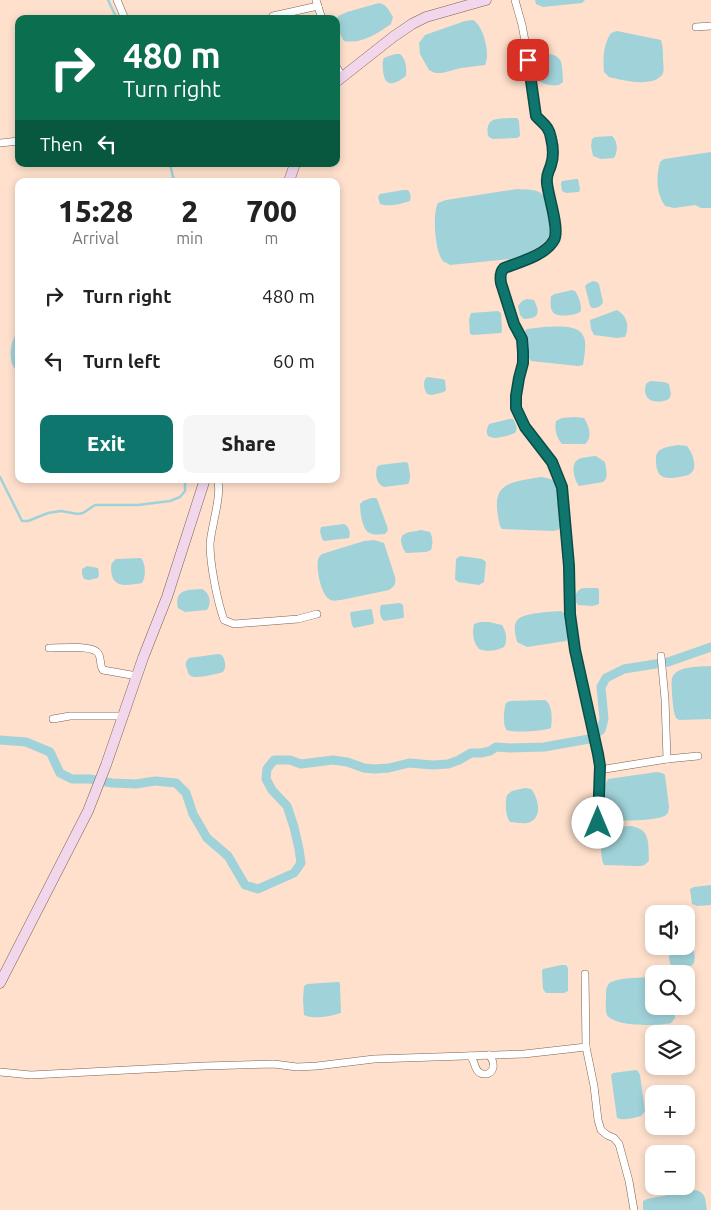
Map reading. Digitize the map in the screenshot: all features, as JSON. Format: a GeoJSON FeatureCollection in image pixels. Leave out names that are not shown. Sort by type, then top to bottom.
{"type":"FeatureCollection","features":[{"type":"Feature","properties":{"kind":"main road"},"geometry":{"type":"LineString","coordinates":[[340,79],[412,24],[486,0]]}},
{"type":"Feature","properties":{"kind":"main road"},"geometry":{"type":"LineString","coordinates":[[0,983],[88,811],[98,787],[167,598],[204,483]]}},
{"type":"Feature","properties":{"kind":"street"},"geometry":{"type":"LineString","coordinates":[[117,0],[123,15]]}},
{"type":"Feature","properties":{"kind":"street"},"geometry":{"type":"LineString","coordinates":[[515,0],[522,25],[532,78],[536,116],[547,127],[551,137],[553,155],[546,175],[556,229],[555,239],[546,250],[504,268],[500,276],[514,324],[522,339],[523,363],[516,396],[516,408],[525,427],[552,462],[562,487],[569,566],[570,614],[575,650],[598,754],[598,823]]}},
{"type":"Feature","properties":{"kind":"street"},"geometry":{"type":"LineString","coordinates":[[275,15],[317,3],[321,15]]}},
{"type":"Feature","properties":{"kind":"street"},"geometry":{"type":"LineString","coordinates":[[696,27],[711,26]]}},
{"type":"Feature","properties":{"kind":"street"},"geometry":{"type":"LineString","coordinates":[[0,143],[15,142]]}},
{"type":"Feature","properties":{"kind":"street"},"geometry":{"type":"LineString","coordinates":[[219,483],[220,490],[212,528],[210,554],[224,620],[234,624],[298,619],[317,614]]}},
{"type":"Feature","properties":{"kind":"street"},"geometry":{"type":"LineString","coordinates":[[49,648],[90,648],[99,654],[102,670],[137,676]]}},
{"type":"Feature","properties":{"kind":"street"},"geometry":{"type":"LineString","coordinates":[[662,656],[666,759]]}},
{"type":"Feature","properties":{"kind":"street"},"geometry":{"type":"LineString","coordinates":[[53,719],[70,716],[124,716]]}},
{"type":"Feature","properties":{"kind":"street"},"geometry":{"type":"LineString","coordinates":[[599,770],[666,759],[698,756]]}},
{"type":"Feature","properties":{"kind":"street"},"geometry":{"type":"LineString","coordinates":[[585,974],[586,1048],[594,1086],[598,1120],[601,1130],[614,1138],[619,1144],[629,1181],[634,1210]]}},
{"type":"Feature","properties":{"kind":"street"},"geometry":{"type":"LineString","coordinates":[[0,1072],[31,1076],[204,1066],[274,1064],[298,1067],[374,1059],[524,1054],[586,1048]]}},
{"type":"Feature","properties":{"kind":"street"},"geometry":{"type":"LineString","coordinates":[[470,1056],[477,1070],[484,1074],[494,1067],[493,1059],[489,1055]]}},
{"type":"Feature","properties":{"kind":"water"},"geometry":{"type":"Polygon","coordinates":[[[535,0],[585,0],[582,3],[543,7],[536,4],[535,0]]]}},
{"type":"Feature","properties":{"kind":"water"},"geometry":{"type":"Polygon","coordinates":[[[379,3],[386,6],[393,17],[391,24],[375,35],[351,42],[344,41],[340,33],[340,15],[379,3]]]}},
{"type":"Feature","properties":{"kind":"water"},"geometry":{"type":"Polygon","coordinates":[[[473,20],[480,28],[485,40],[487,60],[485,65],[442,73],[435,73],[429,70],[420,54],[419,43],[425,35],[473,20]]]}},
{"type":"Feature","properties":{"kind":"water"},"geometry":{"type":"Polygon","coordinates":[[[617,31],[661,40],[664,67],[662,75],[657,79],[644,82],[609,77],[604,72],[604,52],[606,42],[611,33],[617,31]]]}},
{"type":"Feature","properties":{"kind":"water"},"geometry":{"type":"Polygon","coordinates":[[[537,53],[556,56],[559,59],[562,67],[563,82],[554,85],[536,80],[532,57],[537,53]]]}},
{"type":"Feature","properties":{"kind":"water"},"geometry":{"type":"Polygon","coordinates":[[[400,54],[405,61],[406,76],[391,83],[384,76],[383,61],[385,57],[400,54]]]}},
{"type":"Feature","properties":{"kind":"water"},"geometry":{"type":"Polygon","coordinates":[[[517,118],[520,136],[517,138],[492,139],[488,136],[488,125],[493,120],[517,118]]]}},
{"type":"Feature","properties":{"kind":"water"},"geometry":{"type":"Polygon","coordinates":[[[612,136],[617,147],[614,158],[601,159],[593,156],[592,139],[595,137],[612,136]]]}},
{"type":"Feature","properties":{"kind":"water"},"geometry":{"type":"Polygon","coordinates":[[[711,152],[711,208],[701,208],[695,205],[674,208],[665,206],[660,196],[658,185],[660,162],[664,159],[711,152]]]}},
{"type":"Feature","properties":{"kind":"water"},"geometry":{"type":"Polygon","coordinates":[[[578,179],[579,192],[566,193],[562,191],[562,181],[578,179]]]}},
{"type":"Feature","properties":{"kind":"water"},"geometry":{"type":"Polygon","coordinates":[[[517,189],[535,191],[544,196],[549,219],[550,234],[547,240],[524,255],[510,259],[450,265],[443,261],[438,250],[435,233],[435,215],[438,203],[446,200],[517,189]]]}},
{"type":"Feature","properties":{"kind":"water"},"geometry":{"type":"Polygon","coordinates":[[[403,190],[409,191],[411,195],[410,201],[391,205],[380,204],[378,197],[380,194],[403,190]]]}},
{"type":"Feature","properties":{"kind":"water"},"geometry":{"type":"Polygon","coordinates":[[[593,281],[599,284],[603,302],[599,307],[592,308],[585,286],[593,281]]]}},
{"type":"Feature","properties":{"kind":"water"},"geometry":{"type":"Polygon","coordinates":[[[572,290],[575,291],[579,298],[581,311],[576,314],[556,315],[551,307],[551,296],[572,290]]]}},
{"type":"Feature","properties":{"kind":"water"},"geometry":{"type":"Polygon","coordinates":[[[527,299],[534,300],[538,311],[536,316],[524,319],[520,315],[518,306],[527,299]]]}},
{"type":"Feature","properties":{"kind":"water"},"geometry":{"type":"Polygon","coordinates":[[[617,310],[627,322],[625,337],[617,338],[594,335],[590,320],[617,310]]]}},
{"type":"Feature","properties":{"kind":"water"},"geometry":{"type":"Polygon","coordinates":[[[498,311],[501,313],[501,333],[470,334],[469,320],[471,313],[498,311]]]}},
{"type":"Feature","properties":{"kind":"water"},"geometry":{"type":"Polygon","coordinates":[[[568,327],[579,331],[585,341],[583,365],[531,361],[525,331],[527,329],[568,327]]]}},
{"type":"Feature","properties":{"kind":"water"},"geometry":{"type":"Polygon","coordinates":[[[15,336],[15,369],[11,361],[15,336]]]}},
{"type":"Feature","properties":{"kind":"water"},"geometry":{"type":"Polygon","coordinates":[[[427,377],[445,380],[446,390],[432,395],[427,394],[424,381],[427,377]]]}},
{"type":"Feature","properties":{"kind":"water"},"geometry":{"type":"Polygon","coordinates":[[[650,381],[669,384],[671,394],[669,399],[659,402],[648,398],[645,390],[646,384],[650,381]]]}},
{"type":"Feature","properties":{"kind":"water"},"geometry":{"type":"Polygon","coordinates":[[[562,418],[584,418],[589,428],[589,438],[585,444],[562,444],[556,434],[556,421],[562,418]]]}},
{"type":"Feature","properties":{"kind":"water"},"geometry":{"type":"Polygon","coordinates":[[[513,419],[516,424],[515,433],[494,438],[487,435],[489,424],[513,419]]]}},
{"type":"Feature","properties":{"kind":"water"},"geometry":{"type":"Polygon","coordinates":[[[678,445],[687,446],[691,452],[694,460],[693,471],[689,475],[679,477],[669,478],[661,476],[656,466],[658,452],[663,448],[678,445]]]}},
{"type":"Feature","properties":{"kind":"water"},"geometry":{"type":"Polygon","coordinates":[[[596,456],[605,462],[607,473],[605,480],[579,486],[574,474],[574,464],[579,459],[596,456]]]}},
{"type":"Feature","properties":{"kind":"water"},"geometry":{"type":"Polygon","coordinates":[[[408,463],[410,474],[408,484],[384,487],[379,484],[376,476],[377,467],[408,463]]]}},
{"type":"Feature","properties":{"kind":"water"},"geometry":{"type":"Polygon","coordinates":[[[541,477],[549,478],[555,483],[560,505],[561,524],[559,529],[553,531],[502,529],[497,512],[497,501],[503,488],[518,481],[541,477]]]}},
{"type":"Feature","properties":{"kind":"water"},"geometry":{"type":"Polygon","coordinates":[[[371,498],[377,499],[388,530],[385,534],[372,534],[364,527],[360,504],[371,498]]]}},
{"type":"Feature","properties":{"kind":"water"},"geometry":{"type":"Polygon","coordinates":[[[344,524],[349,530],[349,538],[324,541],[322,539],[321,527],[344,524]]]}},
{"type":"Feature","properties":{"kind":"water"},"geometry":{"type":"Polygon","coordinates":[[[421,530],[430,532],[432,536],[431,550],[406,553],[401,541],[403,535],[408,532],[421,530]]]}},
{"type":"Feature","properties":{"kind":"water"},"geometry":{"type":"Polygon","coordinates":[[[374,540],[384,543],[395,577],[394,586],[389,590],[341,600],[330,600],[324,592],[318,575],[319,557],[322,554],[364,541],[374,540]]]}},
{"type":"Feature","properties":{"kind":"water"},"geometry":{"type":"Polygon","coordinates":[[[460,556],[482,559],[486,562],[484,582],[479,585],[458,582],[455,579],[456,559],[460,556]]]}},
{"type":"Feature","properties":{"kind":"water"},"geometry":{"type":"Polygon","coordinates":[[[141,558],[145,570],[142,583],[121,585],[114,580],[111,569],[112,563],[116,559],[141,558]]]}},
{"type":"Feature","properties":{"kind":"water"},"geometry":{"type":"Polygon","coordinates":[[[87,566],[98,568],[98,578],[84,579],[82,569],[87,566]]]}},
{"type":"Feature","properties":{"kind":"water"},"geometry":{"type":"Polygon","coordinates":[[[583,588],[599,589],[599,604],[593,606],[578,605],[576,595],[583,588]]]}},
{"type":"Feature","properties":{"kind":"water"},"geometry":{"type":"Polygon","coordinates":[[[202,589],[209,598],[207,610],[185,612],[178,608],[177,602],[180,594],[187,590],[202,589]]]}},
{"type":"Feature","properties":{"kind":"water"},"geometry":{"type":"Polygon","coordinates":[[[400,603],[403,605],[404,617],[384,621],[380,614],[381,605],[400,603]]]}},
{"type":"Feature","properties":{"kind":"water"},"geometry":{"type":"Polygon","coordinates":[[[371,609],[373,624],[354,628],[351,612],[371,609]]]}},
{"type":"Feature","properties":{"kind":"water"},"geometry":{"type":"Polygon","coordinates":[[[561,611],[564,613],[568,628],[566,641],[527,647],[517,642],[516,622],[523,616],[561,611]]]}},
{"type":"Feature","properties":{"kind":"water"},"geometry":{"type":"Polygon","coordinates":[[[480,622],[502,625],[506,636],[504,647],[492,651],[479,649],[473,638],[473,631],[474,624],[480,622]]]}},
{"type":"Feature","properties":{"kind":"water"},"geometry":{"type":"Polygon","coordinates":[[[222,655],[225,661],[223,672],[197,677],[189,674],[186,662],[189,658],[222,655]]]}},
{"type":"Feature","properties":{"kind":"water"},"geometry":{"type":"Polygon","coordinates":[[[711,666],[711,719],[679,720],[674,713],[673,704],[672,679],[674,674],[683,669],[711,666]]]}},
{"type":"Feature","properties":{"kind":"water"},"geometry":{"type":"Polygon","coordinates":[[[545,700],[551,709],[551,728],[515,731],[505,728],[504,713],[506,703],[510,701],[545,700]]]}},
{"type":"Feature","properties":{"kind":"water"},"geometry":{"type":"Polygon","coordinates":[[[657,772],[665,775],[669,807],[667,814],[658,818],[636,820],[615,820],[607,816],[603,800],[604,788],[608,779],[657,772]]]}},
{"type":"Feature","properties":{"kind":"water"},"geometry":{"type":"Polygon","coordinates":[[[525,788],[531,789],[536,797],[537,816],[528,823],[510,822],[506,809],[507,795],[512,791],[525,788]]]}},
{"type":"Feature","properties":{"kind":"water"},"geometry":{"type":"Polygon","coordinates":[[[631,826],[642,830],[647,838],[648,862],[640,866],[604,865],[601,848],[604,834],[610,828],[631,826]]]}},
{"type":"Feature","properties":{"kind":"water"},"geometry":{"type":"Polygon","coordinates":[[[711,885],[711,905],[697,906],[692,904],[690,889],[711,885]]]}},
{"type":"Feature","properties":{"kind":"water"},"geometry":{"type":"Polygon","coordinates":[[[669,955],[694,955],[695,960],[692,965],[672,965],[669,955]]]}},
{"type":"Feature","properties":{"kind":"water"},"geometry":{"type":"Polygon","coordinates":[[[566,965],[568,968],[568,991],[564,993],[546,993],[543,989],[543,969],[566,965]]]}},
{"type":"Feature","properties":{"kind":"water"},"geometry":{"type":"Polygon","coordinates":[[[645,977],[645,1015],[675,1015],[671,1023],[657,1025],[627,1024],[611,1019],[607,1015],[606,992],[609,983],[645,977]]]}},
{"type":"Feature","properties":{"kind":"water"},"geometry":{"type":"Polygon","coordinates":[[[339,982],[341,1013],[317,1017],[304,1015],[304,986],[307,984],[339,982]]]}},
{"type":"Feature","properties":{"kind":"water"},"geometry":{"type":"Polygon","coordinates":[[[638,1071],[645,1111],[641,1116],[626,1119],[617,1118],[611,1075],[613,1073],[638,1071]]]}},
{"type":"Feature","properties":{"kind":"water"},"geometry":{"type":"Polygon","coordinates":[[[695,1190],[704,1195],[707,1210],[643,1210],[643,1201],[668,1195],[695,1195],[695,1190]]]}},
{"type":"Feature","properties":{"kind":"waterway"},"geometry":{"type":"LineString","coordinates":[[108,0],[115,15]]}},
{"type":"Feature","properties":{"kind":"waterway"},"geometry":{"type":"LineString","coordinates":[[171,167],[173,178]]}},
{"type":"Feature","properties":{"kind":"waterway"},"geometry":{"type":"LineString","coordinates":[[0,477],[22,521],[61,511],[83,513],[95,505],[138,505],[170,501],[180,497],[185,491],[185,483]]}},
{"type":"Feature","properties":{"kind":"waterway"},"geometry":{"type":"LineString","coordinates":[[0,740],[26,742],[50,752],[60,773],[72,779],[136,784],[155,781],[176,783],[186,793],[193,814],[207,838],[228,856],[245,885],[258,889],[294,873],[301,863],[294,827],[287,806],[272,790],[266,779],[267,769],[274,760],[290,760],[301,764],[333,760],[374,769],[389,768],[409,763],[448,764],[471,753],[490,751],[496,747],[544,747],[589,739],[601,730],[604,719],[601,687],[606,678],[624,669],[668,662],[711,647]]}},
{"type":"Feature","properties":{"kind":"route"},"geometry":{"type":"LineString","coordinates":[[528,60],[536,116],[547,127],[551,137],[553,155],[546,175],[556,229],[555,239],[546,250],[504,268],[500,276],[514,324],[522,339],[523,363],[516,396],[516,408],[525,427],[552,462],[562,487],[569,566],[570,614],[575,650],[600,766],[598,823]]}}]}
